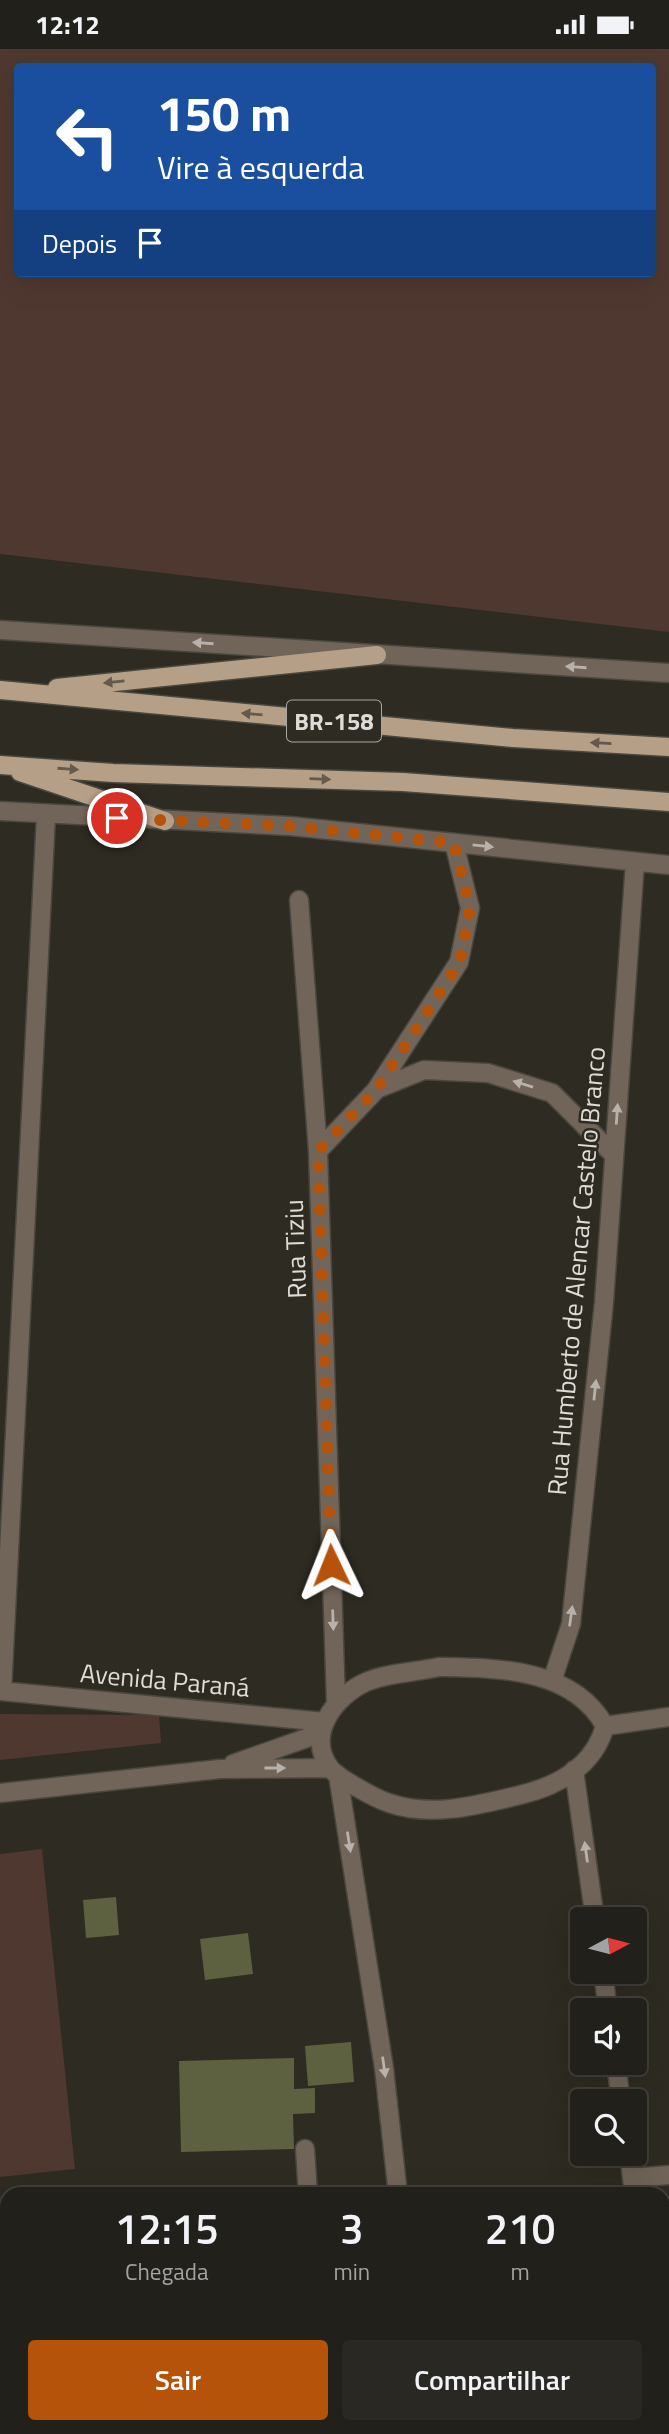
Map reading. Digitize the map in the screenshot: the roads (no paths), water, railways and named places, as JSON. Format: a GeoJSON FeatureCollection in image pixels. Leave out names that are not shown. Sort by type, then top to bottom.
{"type":"FeatureCollection","features":[{"type":"Feature","properties":{"kind":"main road"},"geometry":{"type":"LineString","coordinates":[[8,691],[377,655]]}},
{"type":"Feature","properties":{"kind":"main road","name":"BR-158"},"geometry":{"type":"LineString","coordinates":[[8,691],[513,738],[669,747]]}},
{"type":"Feature","properties":{"kind":"main road"},"geometry":{"type":"LineString","coordinates":[[0,765],[113,773],[403,782],[669,802]]}},
{"type":"Feature","properties":{"kind":"main road"},"geometry":{"type":"LineString","coordinates":[[0,765],[165,821]]}},
{"type":"Feature","properties":{"kind":"street"},"geometry":{"type":"LineString","coordinates":[[0,630],[669,673]]}},
{"type":"Feature","properties":{"kind":"street"},"geometry":{"type":"LineString","coordinates":[[0,811],[290,826],[669,865]]}},
{"type":"Feature","properties":{"kind":"street"},"geometry":{"type":"LineString","coordinates":[[1,1691],[47,815]]}},
{"type":"Feature","properties":{"kind":"street"},"geometry":{"type":"LineString","coordinates":[[318,1151],[376,1090],[460,962],[470,908],[454,843]]}},
{"type":"Feature","properties":{"kind":"street","name":"Rua Humberto de Alencar Castelo Branco"},"geometry":{"type":"LineString","coordinates":[[552,1682],[571,1624],[604,1302],[635,862]]}},
{"type":"Feature","properties":{"kind":"street","name":"Rua Tiziu"},"geometry":{"type":"LineString","coordinates":[[299,900],[318,1151],[336,1703]]}},
{"type":"Feature","properties":{"kind":"street"},"geometry":{"type":"LineString","coordinates":[[376,1090],[424,1070],[488,1073],[552,1093],[614,1155]]}},
{"type":"Feature","properties":{"kind":"street"},"geometry":{"type":"LineString","coordinates":[[0,1793],[220,1769],[334,1772],[389,1803],[429,1809],[464,1809],[548,1789],[587,1762],[600,1742],[605,1726],[594,1707],[576,1692],[526,1673],[439,1667],[368,1681],[336,1703],[323,1727],[324,1757],[334,1772],[384,2068],[397,2187]]}},
{"type":"Feature","properties":{"kind":"street","name":"Avenida Paraná"},"geometry":{"type":"LineString","coordinates":[[1,1691],[323,1727]]}},
{"type":"Feature","properties":{"kind":"street"},"geometry":{"type":"LineString","coordinates":[[605,1726],[669,1717]]}},
{"type":"Feature","properties":{"kind":"street"},"geometry":{"type":"LineString","coordinates":[[220,1769],[323,1727]]}},
{"type":"Feature","properties":{"kind":"street"},"geometry":{"type":"LineString","coordinates":[[574,1770],[594,1907]]}},
{"type":"Feature","properties":{"kind":"street"},"geometry":{"type":"LineString","coordinates":[[305,2149],[307,2187]]}},
{"type":"Feature","properties":{"kind":"street"},"geometry":{"type":"LineString","coordinates":[[630,2166],[633,2186],[669,2175]]}}]}
